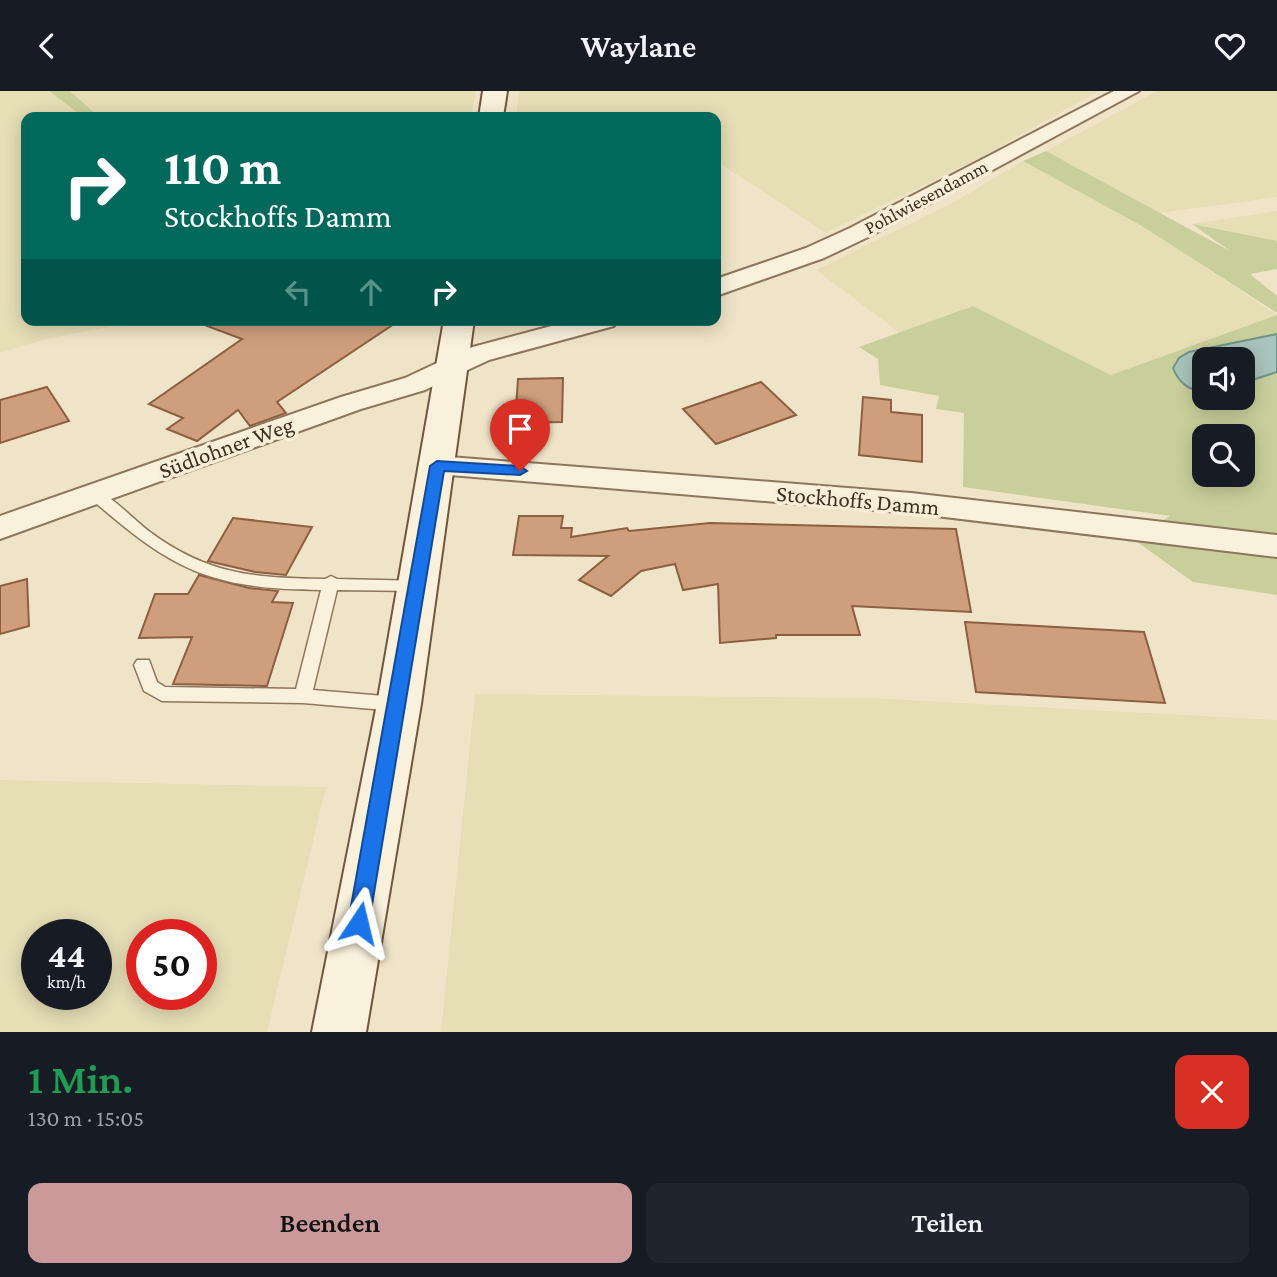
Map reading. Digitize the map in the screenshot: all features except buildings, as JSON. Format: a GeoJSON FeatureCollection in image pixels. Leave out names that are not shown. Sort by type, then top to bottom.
{"type":"FeatureCollection","features":[{"type":"Feature","properties":{"kind":"main road"},"geometry":{"type":"LineString","coordinates":[[492,112],[495,91]]}},
{"type":"Feature","properties":{"kind":"main road"},"geometry":{"type":"LineString","coordinates":[[339,1032],[398,704],[458,326]]}},
{"type":"Feature","properties":{"kind":"street","name":"Pohlwiesendamm"},"geometry":{"type":"LineString","coordinates":[[721,286],[815,253],[858,233],[1129,91]]}},
{"type":"Feature","properties":{"kind":"street"},"geometry":{"type":"LineString","coordinates":[[452,367],[479,354],[583,326]]}},
{"type":"Feature","properties":{"kind":"street","name":"Südlohner Weg"},"geometry":{"type":"LineString","coordinates":[[0,528],[351,403],[415,384],[452,367]]}},
{"type":"Feature","properties":{"kind":"street","name":"Stockhoffs Damm"},"geometry":{"type":"LineString","coordinates":[[437,466],[911,503],[1277,546]]}},
{"type":"Feature","properties":{"kind":"lane"},"geometry":{"type":"LineString","coordinates":[[94,494],[162,549],[205,571],[259,581],[418,585]]}},
{"type":"Feature","properties":{"kind":"lane"},"geometry":{"type":"LineString","coordinates":[[303,696],[331,582]]}},
{"type":"Feature","properties":{"kind":"lane"},"geometry":{"type":"LineString","coordinates":[[143,665],[155,693],[303,696],[398,704]]}},
{"type":"Feature","properties":{"kind":"shaded area"},"geometry":{"type":"Polygon","coordinates":[[[0,91],[49,91],[76,112],[21,112],[21,326],[113,326],[46,339],[0,353],[0,91]]]}},
{"type":"Feature","properties":{"kind":"shaded area"},"geometry":{"type":"Polygon","coordinates":[[[70,91],[476,91],[472,112],[93,112],[70,91]]]}},
{"type":"Feature","properties":{"kind":"shaded area"},"geometry":{"type":"Polygon","coordinates":[[[519,91],[1099,91],[983,156],[826,233],[721,164],[721,112],[517,112],[519,91]]]}},
{"type":"Feature","properties":{"kind":"shaded area"},"geometry":{"type":"Polygon","coordinates":[[[1157,91],[1277,91],[1277,197],[1160,213],[1046,151],[1157,91]]]}},
{"type":"Feature","properties":{"kind":"shaded area"},"geometry":{"type":"Polygon","coordinates":[[[1023,161],[1142,225],[1277,315],[1111,375],[973,306],[900,333],[816,270],[956,201],[1023,161]]]}},
{"type":"Feature","properties":{"kind":"shaded area"},"geometry":{"type":"Polygon","coordinates":[[[1277,211],[1277,241],[1192,224],[1277,211]]]}},
{"type":"Feature","properties":{"kind":"shaded area"},"geometry":{"type":"Polygon","coordinates":[[[475,694],[869,698],[1277,720],[1277,1032],[441,1032],[475,694]]]}},
{"type":"Feature","properties":{"kind":"shaded area"},"geometry":{"type":"Polygon","coordinates":[[[0,780],[326,787],[267,1032],[0,1032],[0,780]]]}},
{"type":"Feature","properties":{"kind":"green space"},"geometry":{"type":"Polygon","coordinates":[[[49,91],[70,91],[93,112],[76,112],[49,91]]]}},
{"type":"Feature","properties":{"kind":"green space"},"geometry":{"type":"Polygon","coordinates":[[[1046,151],[1230,251],[1192,224],[1277,241],[1277,269],[1250,274],[1277,296],[1277,313],[1142,226],[1023,161],[1046,151]]]}},
{"type":"Feature","properties":{"kind":"green space"},"geometry":{"type":"Polygon","coordinates":[[[973,306],[1111,375],[1277,315],[1277,334],[1213,347],[1192,347],[1192,351],[1189,352],[1192,410],[1255,410],[1255,379],[1277,372],[1277,595],[1193,582],[1133,539],[1170,516],[963,487],[964,413],[936,409],[939,396],[880,385],[878,359],[859,347],[973,306]]]}},
{"type":"Feature","properties":{"kind":"water"},"geometry":{"type":"Polygon","coordinates":[[[1277,334],[1277,372],[1255,379],[1255,347],[1213,347],[1277,334]]]}},
{"type":"Feature","properties":{"kind":"water"},"geometry":{"type":"Polygon","coordinates":[[[1192,351],[1192,389],[1178,378],[1173,368],[1179,358],[1192,351]]]}},
{"type":"Feature","properties":{"kind":"route"},"geometry":{"type":"LineString","coordinates":[[359,923],[437,466],[520,471]]}}]}
